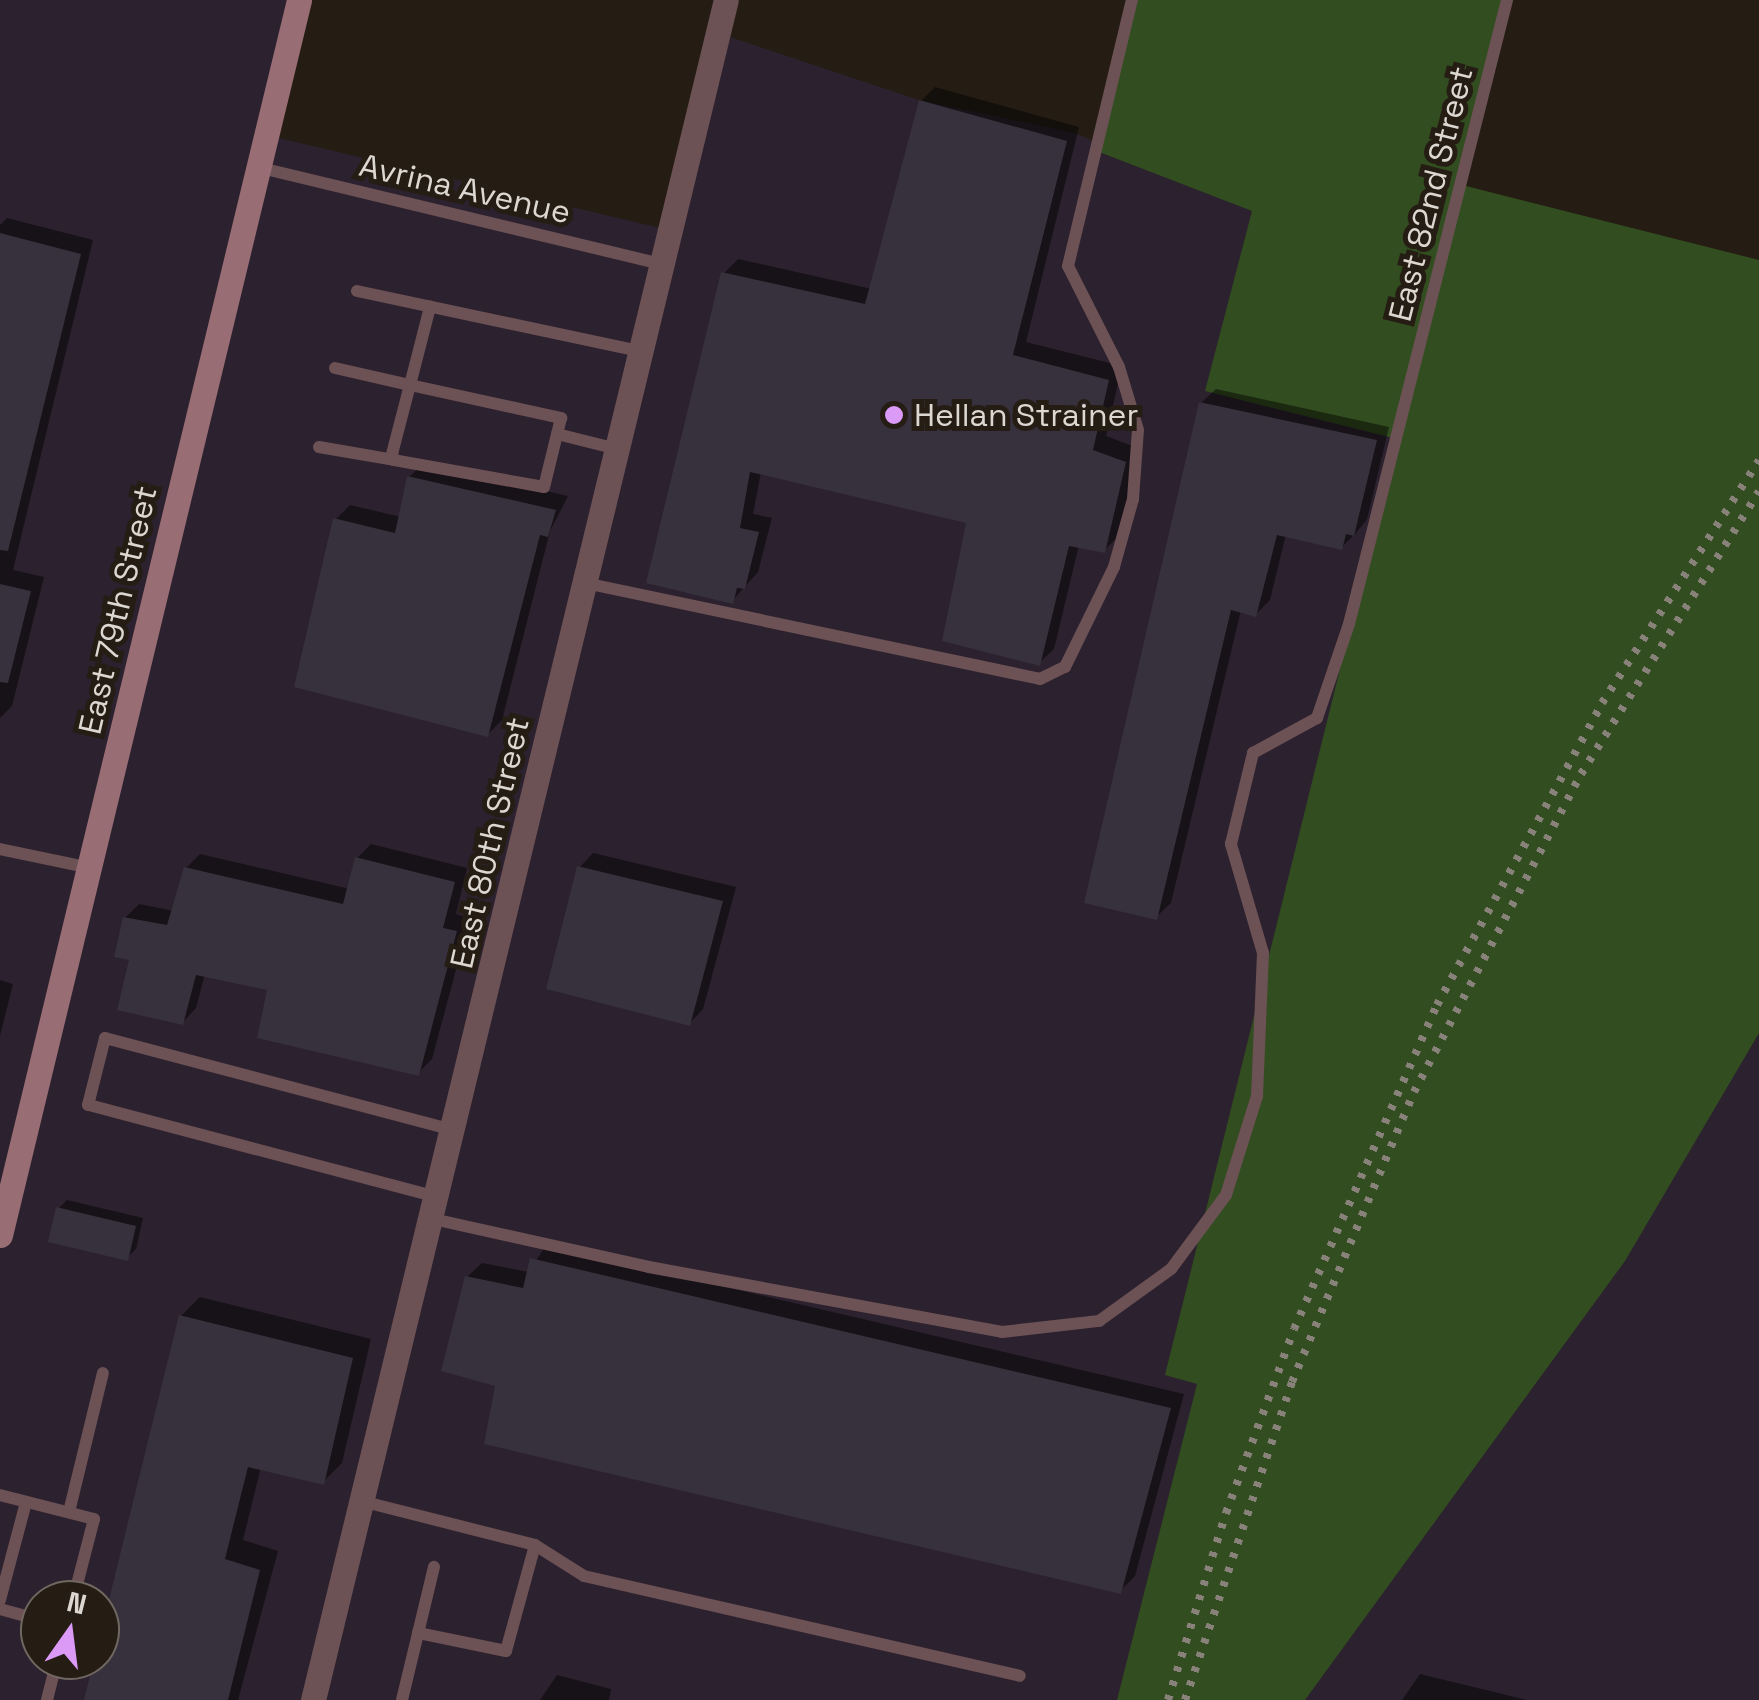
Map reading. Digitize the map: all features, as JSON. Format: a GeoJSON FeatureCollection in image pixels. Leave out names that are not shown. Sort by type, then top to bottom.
{"type":"FeatureCollection","features":[{"type":"Feature","properties":{"kind":"main road","name":"East 79th Street"},"geometry":{"type":"LineString","coordinates":[[0,1234],[299,0]]}},
{"type":"Feature","properties":{"kind":"street","name":"East 80th Street"},"geometry":{"type":"LineString","coordinates":[[313,1700],[365,1502],[726,0]]}},
{"type":"Feature","properties":{"kind":"lane"},"geometry":{"type":"LineString","coordinates":[[585,583],[1040,680],[1065,667],[1114,567],[1134,500],[1138,430],[1118,367],[1068,266],[1132,0]]}},
{"type":"Feature","properties":{"kind":"lane","name":"East 82nd Street"},"geometry":{"type":"LineString","coordinates":[[455,1130],[105,1038],[88,1105],[435,1208],[668,1271],[1002,1332],[1098,1321],[1171,1269],[1226,1196],[1257,1096],[1263,952],[1232,844],[1253,753],[1316,718],[1349,624],[1508,0]]}},
{"type":"Feature","properties":{"kind":"lane","name":"Avrina Avenue"},"geometry":{"type":"LineString","coordinates":[[257,167],[661,264]]}},
{"type":"Feature","properties":{"kind":"lane"},"geometry":{"type":"LineString","coordinates":[[357,291],[640,352]]}},
{"type":"Feature","properties":{"kind":"lane"},"geometry":{"type":"LineString","coordinates":[[394,460],[430,307]]}},
{"type":"Feature","properties":{"kind":"lane"},"geometry":{"type":"LineString","coordinates":[[319,447],[539,489],[561,418],[335,368]]}},
{"type":"Feature","properties":{"kind":"lane"},"geometry":{"type":"LineString","coordinates":[[557,434],[617,449]]}},
{"type":"Feature","properties":{"kind":"lane"},"geometry":{"type":"LineString","coordinates":[[0,850],[90,868]]}},
{"type":"Feature","properties":{"kind":"lane"},"geometry":{"type":"LineString","coordinates":[[69,1512],[103,1373]]}},
{"type":"Feature","properties":{"kind":"lane"},"geometry":{"type":"LineString","coordinates":[[0,1495],[94,1519],[78,1580]]}},
{"type":"Feature","properties":{"kind":"lane"},"geometry":{"type":"LineString","coordinates":[[0,1600],[26,1502]]}},
{"type":"Feature","properties":{"kind":"lane"},"geometry":{"type":"LineString","coordinates":[[365,1502],[534,1545],[584,1576],[1020,1676]]}},
{"type":"Feature","properties":{"kind":"lane"},"geometry":{"type":"LineString","coordinates":[[418,1634],[506,1651],[534,1545]]}},
{"type":"Feature","properties":{"kind":"lane"},"geometry":{"type":"LineString","coordinates":[[402,1700],[434,1567]]}},
{"type":"Feature","properties":{"kind":"shaded area"},"geometry":{"type":"Polygon","coordinates":[[[0,0],[299,0],[266,135],[669,230],[718,33],[919,100],[1075,133],[1252,211],[1759,379],[1759,1700],[0,1700],[0,0]]]}},
{"type":"Feature","properties":{"kind":"green space"},"geometry":{"type":"Polygon","coordinates":[[[1132,0],[1507,0],[1462,185],[1759,260],[1759,1033],[1625,1261],[1305,1700],[1117,1700],[1197,1384],[1165,1375],[1397,439],[1205,391],[1252,211],[1094,150],[1132,0]]]}},
{"type":"Feature","properties":{"kind":"building","name":"Hellan Strainer"},"geometry":{"type":"Polygon","coordinates":[[[919,100],[1067,141],[1013,355],[1109,380],[1093,450],[1126,462],[1105,553],[1069,546],[1040,666],[942,641],[966,523],[750,472],[740,528],[759,532],[745,589],[737,588],[733,604],[646,583],[721,272],[865,304],[919,100]]]}},
{"type":"Feature","properties":{"kind":"building"},"geometry":{"type":"Polygon","coordinates":[[[0,233],[81,254],[8,551],[0,550],[0,233]]]}},
{"type":"Feature","properties":{"kind":"building"},"geometry":{"type":"Polygon","coordinates":[[[1199,402],[1377,440],[1354,536],[1346,534],[1342,550],[1277,535],[1256,617],[1231,610],[1157,920],[1084,903],[1199,402]]]}},
{"type":"Feature","properties":{"kind":"building"},"geometry":{"type":"Polygon","coordinates":[[[407,476],[556,510],[548,537],[540,535],[488,737],[294,687],[333,518],[395,533],[407,476]]]}},
{"type":"Feature","properties":{"kind":"building"},"geometry":{"type":"Polygon","coordinates":[[[0,584],[31,591],[8,683],[0,682],[0,584]]]}},
{"type":"Feature","properties":{"kind":"building"},"geometry":{"type":"Polygon","coordinates":[[[355,857],[455,882],[443,928],[457,931],[419,1076],[257,1038],[267,990],[196,975],[183,1025],[117,1010],[129,960],[114,957],[123,917],[167,925],[184,867],[343,904],[355,857]]]}},
{"type":"Feature","properties":{"kind":"building"},"geometry":{"type":"Polygon","coordinates":[[[577,866],[723,901],[690,1026],[546,989],[577,866]]]}},
{"type":"Feature","properties":{"kind":"building"},"geometry":{"type":"Polygon","coordinates":[[[56,1207],[136,1226],[128,1261],[48,1242],[56,1207]]]}},
{"type":"Feature","properties":{"kind":"building"},"geometry":{"type":"Polygon","coordinates":[[[530,1258],[1171,1408],[1121,1594],[484,1444],[495,1386],[441,1371],[465,1276],[523,1288],[530,1258]]]}},
{"type":"Feature","properties":{"kind":"building"},"geometry":{"type":"Polygon","coordinates":[[[179,1315],[353,1358],[324,1485],[248,1467],[225,1559],[260,1570],[228,1700],[84,1700],[89,1680],[120,1680],[120,1580],[114,1580],[179,1315]]]}},
{"type":"Feature","properties":{"kind":"railway"},"geometry":{"type":"LineString","coordinates":[[1168,1700],[1226,1513],[1294,1329],[1437,1005],[1602,703],[1759,460]]}},
{"type":"Feature","properties":{"kind":"railway"},"geometry":{"type":"LineString","coordinates":[[1185,1700],[1292,1382],[1414,1092],[1581,774],[1759,491]]}},
{"type":"Feature","properties":{"kind":"place","name":"Hellan Strainer"},"geometry":{"type":"Point","coordinates":[894,415]}}]}
